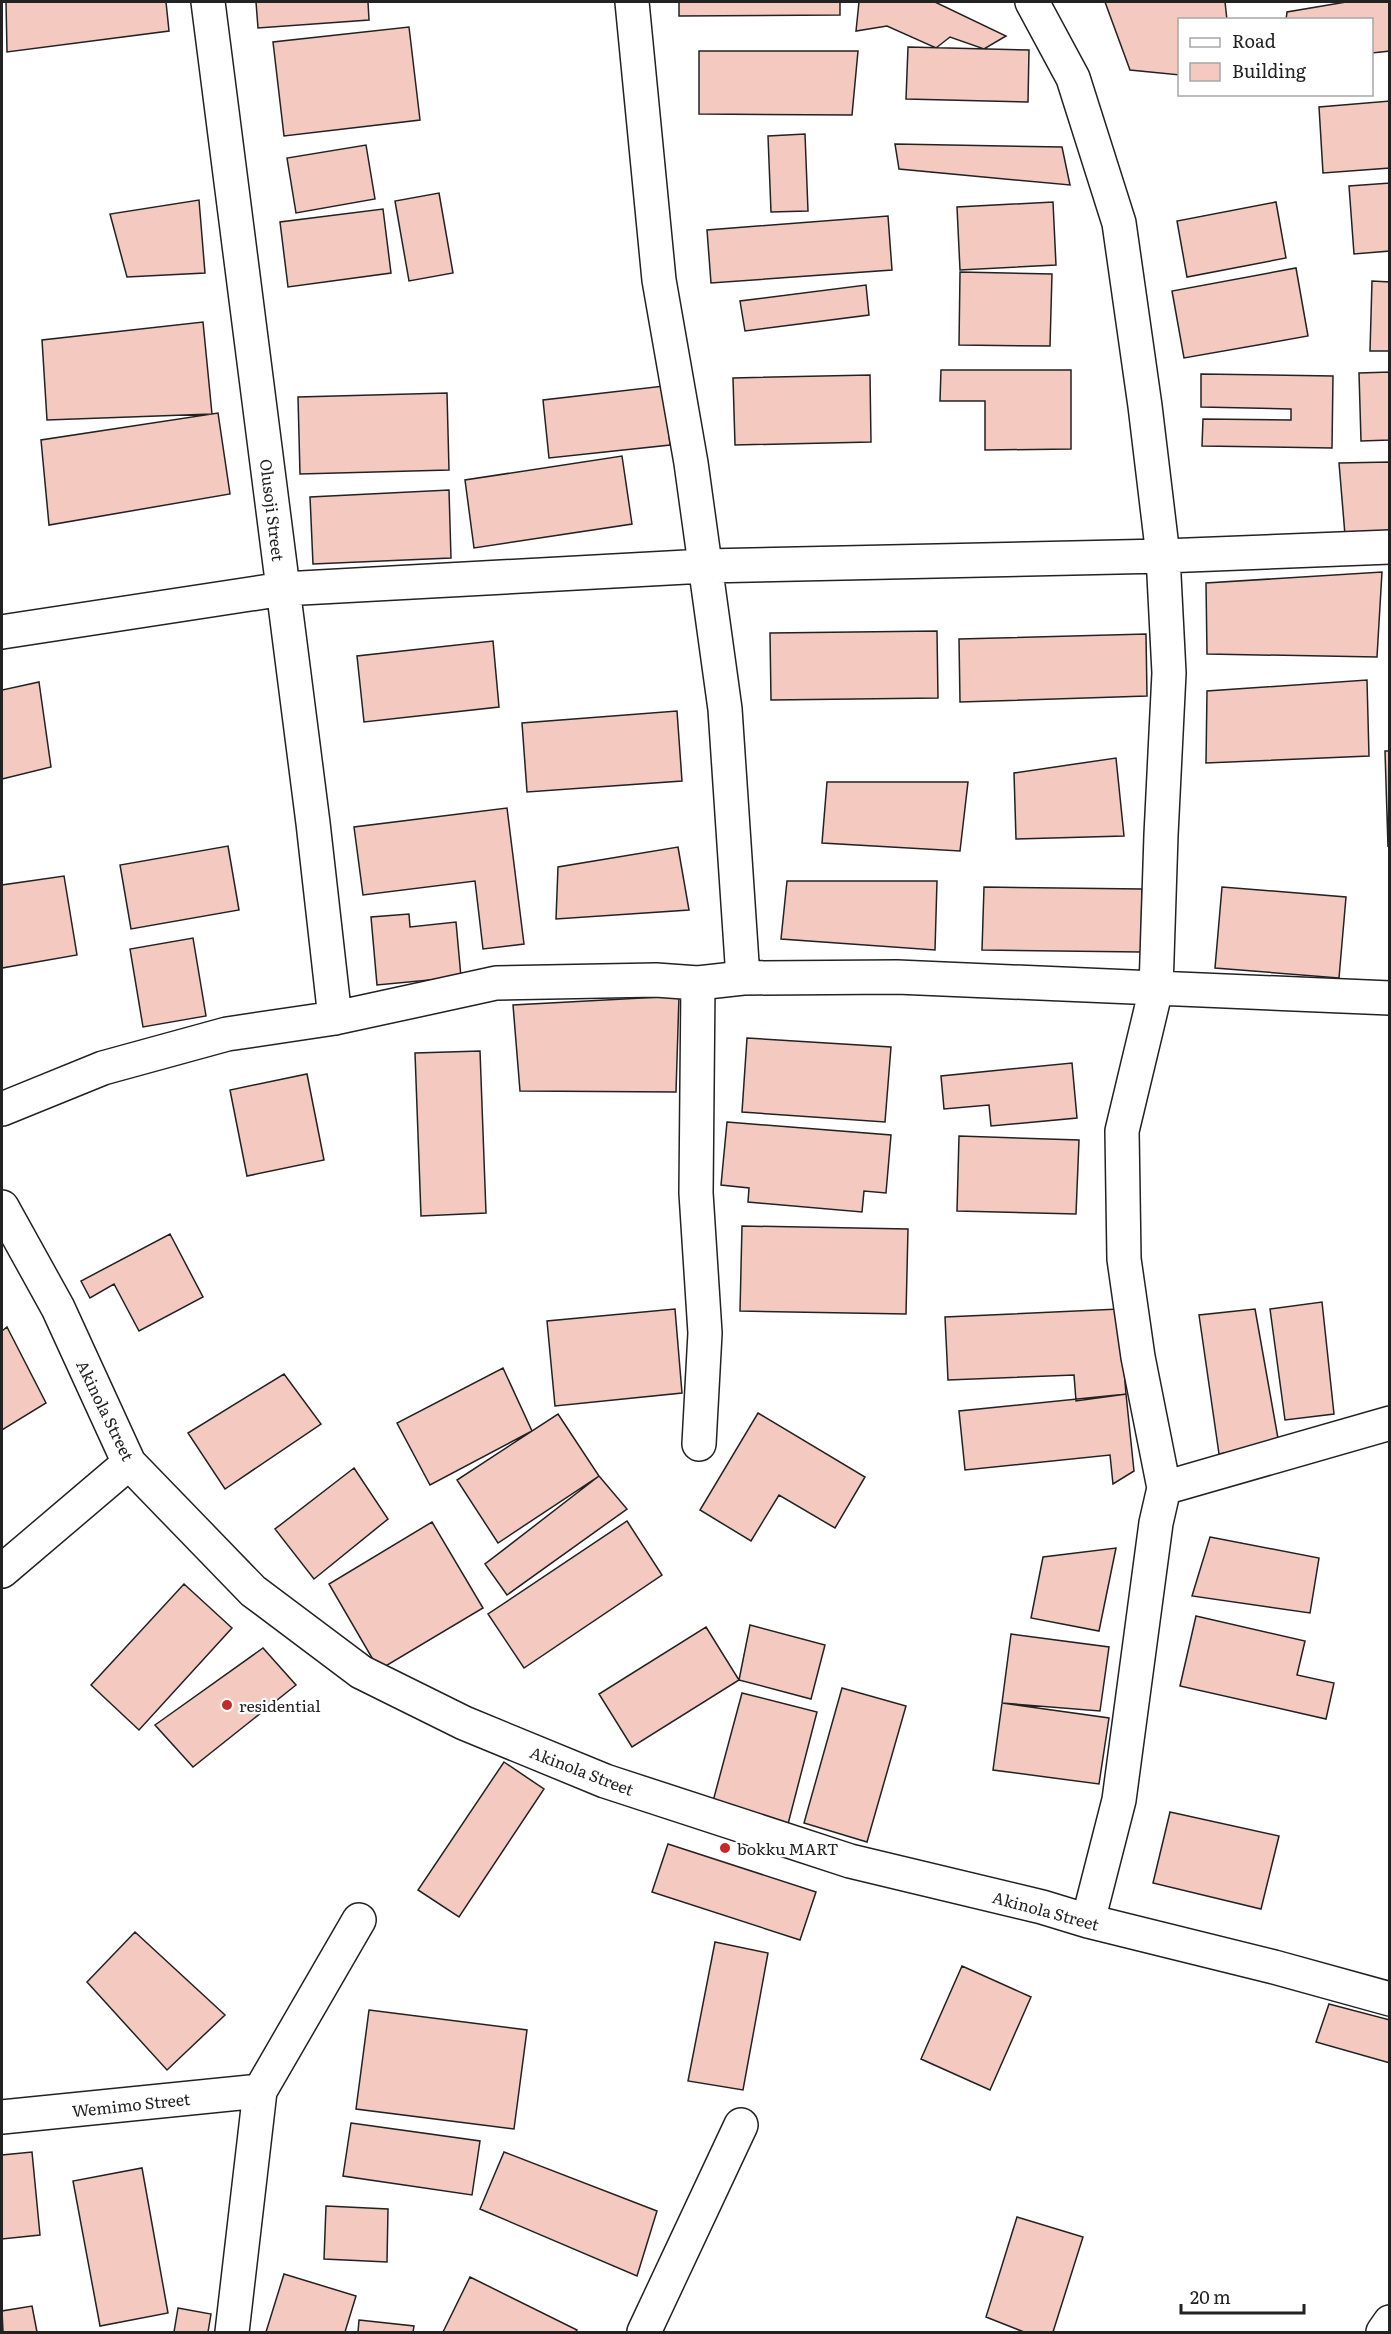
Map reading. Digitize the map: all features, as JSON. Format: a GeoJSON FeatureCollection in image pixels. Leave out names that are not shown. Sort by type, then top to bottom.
{"type":"FeatureCollection","features":[{"type":"Feature","properties":{"kind":"street","name":"Olusoji Street"},"geometry":{"type":"LineString","coordinates":[[208,2],[313,823],[335,1018]]}},
{"type":"Feature","properties":{"kind":"street"},"geometry":{"type":"LineString","coordinates":[[632,2],[659,280],[691,463],[724,709],[743,978]]}},
{"type":"Feature","properties":{"kind":"street"},"geometry":{"type":"LineString","coordinates":[[1032,2],[1073,78],[1119,223],[1163,555],[1169,673],[1156,989],[1122,1131],[1124,1259],[1138,1358],[1164,1488],[1156,1523],[1119,1800],[1088,1921]]}},
{"type":"Feature","properties":{"kind":"street"},"geometry":{"type":"LineString","coordinates":[[2,632],[283,589],[705,566],[1389,548]]}},
{"type":"Feature","properties":{"kind":"street"},"geometry":{"type":"LineString","coordinates":[[2,1109],[103,1068],[227,1034],[335,1018],[496,983],[656,980],[698,983],[743,978],[897,977],[1389,998]]}},
{"type":"Feature","properties":{"kind":"street"},"geometry":{"type":"LineString","coordinates":[[698,983],[696,1193],[705,1333],[699,1444]]}},
{"type":"Feature","properties":{"kind":"street","name":"Akinola Street"},"geometry":{"type":"LineString","coordinates":[[2,1207],[58,1308],[129,1463],[253,1591],[361,1672],[464,1723],[605,1781],[850,1861],[1042,1907],[1389,1999]]}},
{"type":"Feature","properties":{"kind":"street"},"geometry":{"type":"LineString","coordinates":[[1164,1488],[1389,1423]]}},
{"type":"Feature","properties":{"kind":"street"},"geometry":{"type":"LineString","coordinates":[[2,1571],[129,1463]]}},
{"type":"Feature","properties":{"kind":"street"},"geometry":{"type":"LineString","coordinates":[[232,2332],[260,2091],[360,1920]]}},
{"type":"Feature","properties":{"kind":"street","name":"Wemimo Street"},"geometry":{"type":"LineString","coordinates":[[2,2117],[260,2091]]}},
{"type":"Feature","properties":{"kind":"street"},"geometry":{"type":"LineString","coordinates":[[644,2332],[741,2125]]}},
{"type":"Feature","properties":{"kind":"street"},"geometry":{"type":"LineString","coordinates":[[1383,2332],[1389,2322]]}},
{"type":"Feature","properties":{"kind":"building"},"geometry":{"type":"Polygon","coordinates":[[[6,2],[166,2],[169,31],[7,52],[6,2]]]}},
{"type":"Feature","properties":{"kind":"building"},"geometry":{"type":"Polygon","coordinates":[[[256,2],[368,2],[369,20],[258,28],[256,2]]]}},
{"type":"Feature","properties":{"kind":"building"},"geometry":{"type":"Polygon","coordinates":[[[679,2],[840,2],[840,15],[679,16],[679,2]]]}},
{"type":"Feature","properties":{"kind":"building"},"geometry":{"type":"Polygon","coordinates":[[[859,2],[935,2],[1006,36],[984,49],[950,37],[936,48],[887,26],[856,31],[859,2]]]}},
{"type":"Feature","properties":{"kind":"building"},"geometry":{"type":"Polygon","coordinates":[[[1105,2],[1225,2],[1227,18],[1178,18],[1178,75],[1130,70],[1105,2]]]}},
{"type":"Feature","properties":{"kind":"building"},"geometry":{"type":"Polygon","coordinates":[[[1346,2],[1390,2],[1390,51],[1373,53],[1373,18],[1286,18],[1287,12],[1346,2]]]}},
{"type":"Feature","properties":{"kind":"building"},"geometry":{"type":"Polygon","coordinates":[[[409,27],[420,120],[284,136],[273,42],[409,27]]]}},
{"type":"Feature","properties":{"kind":"building"},"geometry":{"type":"Polygon","coordinates":[[[908,47],[1029,50],[1028,102],[906,99],[908,47]]]}},
{"type":"Feature","properties":{"kind":"building"},"geometry":{"type":"Polygon","coordinates":[[[699,51],[858,51],[852,115],[699,114],[699,51]]]}},
{"type":"Feature","properties":{"kind":"building"},"geometry":{"type":"Polygon","coordinates":[[[1390,101],[1390,168],[1323,173],[1319,107],[1390,101]]]}},
{"type":"Feature","properties":{"kind":"building"},"geometry":{"type":"Polygon","coordinates":[[[805,134],[808,211],[771,212],[768,136],[805,134]]]}},
{"type":"Feature","properties":{"kind":"building"},"geometry":{"type":"Polygon","coordinates":[[[895,144],[1062,147],[1070,185],[899,169],[895,144]]]}},
{"type":"Feature","properties":{"kind":"building"},"geometry":{"type":"Polygon","coordinates":[[[366,145],[375,199],[296,213],[287,158],[366,145]]]}},
{"type":"Feature","properties":{"kind":"building"},"geometry":{"type":"Polygon","coordinates":[[[1390,183],[1390,251],[1354,254],[1349,186],[1390,183]]]}},
{"type":"Feature","properties":{"kind":"building"},"geometry":{"type":"Polygon","coordinates":[[[439,193],[453,273],[409,281],[395,201],[439,193]]]}},
{"type":"Feature","properties":{"kind":"building"},"geometry":{"type":"Polygon","coordinates":[[[199,200],[205,273],[127,277],[110,214],[199,200]]]}},
{"type":"Feature","properties":{"kind":"building"},"geometry":{"type":"Polygon","coordinates":[[[1053,202],[1056,265],[960,270],[957,207],[1053,202]]]}},
{"type":"Feature","properties":{"kind":"building"},"geometry":{"type":"Polygon","coordinates":[[[1276,202],[1286,258],[1187,277],[1177,221],[1276,202]]]}},
{"type":"Feature","properties":{"kind":"building"},"geometry":{"type":"Polygon","coordinates":[[[383,209],[391,273],[288,287],[280,222],[383,209]]]}},
{"type":"Feature","properties":{"kind":"building"},"geometry":{"type":"Polygon","coordinates":[[[888,216],[892,270],[711,283],[707,230],[888,216]]]}},
{"type":"Feature","properties":{"kind":"building"},"geometry":{"type":"Polygon","coordinates":[[[1296,268],[1308,336],[1184,358],[1172,291],[1296,268]]]}},
{"type":"Feature","properties":{"kind":"building"},"geometry":{"type":"Polygon","coordinates":[[[960,272],[1052,274],[1050,346],[959,345],[960,272]]]}},
{"type":"Feature","properties":{"kind":"building"},"geometry":{"type":"Polygon","coordinates":[[[1372,281],[1390,282],[1390,351],[1370,351],[1372,281]]]}},
{"type":"Feature","properties":{"kind":"building"},"geometry":{"type":"Polygon","coordinates":[[[866,285],[869,315],[745,331],[740,301],[866,285]]]}},
{"type":"Feature","properties":{"kind":"building"},"geometry":{"type":"Polygon","coordinates":[[[203,322],[212,414],[47,420],[42,340],[203,322]]]}},
{"type":"Feature","properties":{"kind":"building"},"geometry":{"type":"Polygon","coordinates":[[[941,370],[1071,370],[1071,449],[985,450],[985,401],[940,401],[941,370]]]}},
{"type":"Feature","properties":{"kind":"building"},"geometry":{"type":"Polygon","coordinates":[[[1390,372],[1390,440],[1361,441],[1359,373],[1390,372]]]}},
{"type":"Feature","properties":{"kind":"building"},"geometry":{"type":"Polygon","coordinates":[[[1201,374],[1333,376],[1332,448],[1202,446],[1203,419],[1291,420],[1291,409],[1201,407],[1201,374]]]}},
{"type":"Feature","properties":{"kind":"building"},"geometry":{"type":"Polygon","coordinates":[[[870,375],[871,442],[735,445],[733,378],[870,375]]]}},
{"type":"Feature","properties":{"kind":"building"},"geometry":{"type":"Polygon","coordinates":[[[664,386],[670,445],[549,458],[543,400],[664,386]]]}},
{"type":"Feature","properties":{"kind":"building"},"geometry":{"type":"Polygon","coordinates":[[[447,393],[449,470],[300,474],[298,397],[447,393]]]}},
{"type":"Feature","properties":{"kind":"building"},"geometry":{"type":"Polygon","coordinates":[[[218,413],[230,494],[49,525],[41,440],[218,413]]]}},
{"type":"Feature","properties":{"kind":"building"},"geometry":{"type":"Polygon","coordinates":[[[622,456],[632,524],[474,548],[465,480],[622,456]]]}},
{"type":"Feature","properties":{"kind":"building"},"geometry":{"type":"Polygon","coordinates":[[[1390,462],[1390,532],[1345,535],[1339,463],[1390,462]]]}},
{"type":"Feature","properties":{"kind":"building"},"geometry":{"type":"Polygon","coordinates":[[[449,490],[451,558],[313,564],[310,497],[449,490]]]}},
{"type":"Feature","properties":{"kind":"building"},"geometry":{"type":"Polygon","coordinates":[[[1382,572],[1377,657],[1207,654],[1206,583],[1382,572]]]}},
{"type":"Feature","properties":{"kind":"building"},"geometry":{"type":"Polygon","coordinates":[[[937,631],[938,698],[771,700],[770,633],[937,631]]]}},
{"type":"Feature","properties":{"kind":"building"},"geometry":{"type":"Polygon","coordinates":[[[1146,634],[1147,696],[960,702],[959,639],[1146,634]]]}},
{"type":"Feature","properties":{"kind":"building"},"geometry":{"type":"Polygon","coordinates":[[[493,641],[499,707],[364,722],[357,656],[493,641]]]}},
{"type":"Feature","properties":{"kind":"building"},"geometry":{"type":"Polygon","coordinates":[[[1367,680],[1369,756],[1206,763],[1207,691],[1367,680]]]}},
{"type":"Feature","properties":{"kind":"building"},"geometry":{"type":"Polygon","coordinates":[[[39,682],[51,767],[2,779],[2,690],[39,682]]]}},
{"type":"Feature","properties":{"kind":"building"},"geometry":{"type":"Polygon","coordinates":[[[677,711],[682,781],[527,792],[522,723],[677,711]]]}},
{"type":"Feature","properties":{"kind":"building"},"geometry":{"type":"Polygon","coordinates":[[[1385,751],[1390,751],[1388,847],[1385,751]]]}},
{"type":"Feature","properties":{"kind":"building"},"geometry":{"type":"Polygon","coordinates":[[[1116,758],[1124,836],[1016,839],[1014,773],[1116,758]]]}},
{"type":"Feature","properties":{"kind":"building"},"geometry":{"type":"Polygon","coordinates":[[[827,782],[968,782],[960,851],[822,843],[827,782]]]}},
{"type":"Feature","properties":{"kind":"building"},"geometry":{"type":"Polygon","coordinates":[[[507,808],[524,944],[483,949],[475,881],[363,895],[354,827],[507,808]]]}},
{"type":"Feature","properties":{"kind":"building"},"geometry":{"type":"Polygon","coordinates":[[[228,846],[239,910],[131,929],[120,865],[228,846]]]}},
{"type":"Feature","properties":{"kind":"building"},"geometry":{"type":"Polygon","coordinates":[[[678,847],[689,910],[556,919],[558,867],[678,847]]]}},
{"type":"Feature","properties":{"kind":"building"},"geometry":{"type":"Polygon","coordinates":[[[64,876],[77,955],[2,968],[2,885],[64,876]]]}},
{"type":"Feature","properties":{"kind":"building"},"geometry":{"type":"Polygon","coordinates":[[[787,881],[937,881],[935,950],[781,939],[787,881]]]}},
{"type":"Feature","properties":{"kind":"building"},"geometry":{"type":"Polygon","coordinates":[[[984,887],[1142,889],[1141,952],[982,950],[984,887]]]}},
{"type":"Feature","properties":{"kind":"building"},"geometry":{"type":"Polygon","coordinates":[[[1222,887],[1346,897],[1339,978],[1215,968],[1222,887]]]}},
{"type":"Feature","properties":{"kind":"building"},"geometry":{"type":"Polygon","coordinates":[[[409,914],[410,927],[456,922],[461,977],[377,985],[371,917],[409,914]]]}},
{"type":"Feature","properties":{"kind":"building"},"geometry":{"type":"Polygon","coordinates":[[[193,938],[206,1016],[143,1027],[130,949],[193,938]]]}},
{"type":"Feature","properties":{"kind":"building"},"geometry":{"type":"Polygon","coordinates":[[[679,996],[676,1092],[520,1091],[513,1005],[679,996]]]}},
{"type":"Feature","properties":{"kind":"building"},"geometry":{"type":"Polygon","coordinates":[[[747,1038],[891,1047],[885,1122],[742,1112],[747,1038]]]}},
{"type":"Feature","properties":{"kind":"building"},"geometry":{"type":"Polygon","coordinates":[[[480,1051],[486,1213],[421,1216],[415,1053],[480,1051]]]}},
{"type":"Feature","properties":{"kind":"building"},"geometry":{"type":"Polygon","coordinates":[[[1072,1063],[1077,1118],[991,1126],[989,1105],[944,1109],[941,1076],[1072,1063]]]}},
{"type":"Feature","properties":{"kind":"building"},"geometry":{"type":"Polygon","coordinates":[[[307,1074],[324,1160],[247,1176],[230,1090],[307,1074]]]}},
{"type":"Feature","properties":{"kind":"building"},"geometry":{"type":"Polygon","coordinates":[[[727,1122],[891,1135],[886,1193],[864,1191],[862,1212],[748,1202],[749,1188],[721,1185],[727,1122]]]}},
{"type":"Feature","properties":{"kind":"building"},"geometry":{"type":"Polygon","coordinates":[[[959,1136],[1079,1140],[1076,1214],[957,1211],[959,1136]]]}},
{"type":"Feature","properties":{"kind":"building"},"geometry":{"type":"Polygon","coordinates":[[[742,1226],[908,1229],[906,1314],[740,1311],[742,1226]]]}},
{"type":"Feature","properties":{"kind":"building"},"geometry":{"type":"Polygon","coordinates":[[[170,1234],[203,1297],[139,1331],[114,1284],[90,1298],[81,1281],[170,1234]]]}},
{"type":"Feature","properties":{"kind":"building"},"geometry":{"type":"Polygon","coordinates":[[[1322,1302],[1334,1414],[1285,1420],[1270,1309],[1322,1302]]]}},
{"type":"Feature","properties":{"kind":"building"},"geometry":{"type":"Polygon","coordinates":[[[675,1309],[682,1393],[555,1406],[547,1321],[675,1309]]]}},
{"type":"Feature","properties":{"kind":"building"},"geometry":{"type":"Polygon","coordinates":[[[1119,1309],[1126,1394],[1076,1401],[1074,1375],[948,1380],[945,1317],[1119,1309]]]}},
{"type":"Feature","properties":{"kind":"building"},"geometry":{"type":"Polygon","coordinates":[[[1255,1309],[1279,1444],[1219,1454],[1199,1315],[1255,1309]]]}},
{"type":"Feature","properties":{"kind":"building"},"geometry":{"type":"Polygon","coordinates":[[[7,1327],[46,1403],[2,1430],[2,1331],[7,1327]]]}},
{"type":"Feature","properties":{"kind":"building"},"geometry":{"type":"Polygon","coordinates":[[[503,1368],[532,1431],[430,1485],[397,1423],[503,1368]]]}},
{"type":"Feature","properties":{"kind":"building"},"geometry":{"type":"Polygon","coordinates":[[[284,1374],[321,1424],[225,1489],[188,1433],[284,1374]]]}},
{"type":"Feature","properties":{"kind":"building"},"geometry":{"type":"Polygon","coordinates":[[[1126,1394],[1134,1471],[1113,1484],[1110,1455],[965,1470],[959,1411],[1126,1394]]]}},
{"type":"Feature","properties":{"kind":"building"},"geometry":{"type":"Polygon","coordinates":[[[758,1413],[865,1477],[835,1528],[779,1495],[751,1541],[700,1510],[758,1413]]]}},
{"type":"Feature","properties":{"kind":"building"},"geometry":{"type":"Polygon","coordinates":[[[558,1414],[599,1476],[498,1543],[457,1480],[558,1414]]]}},
{"type":"Feature","properties":{"kind":"building"},"geometry":{"type":"Polygon","coordinates":[[[354,1468],[388,1519],[314,1579],[275,1529],[354,1468]]]}},
{"type":"Feature","properties":{"kind":"building"},"geometry":{"type":"Polygon","coordinates":[[[599,1476],[627,1509],[507,1595],[485,1564],[599,1476]]]}},
{"type":"Feature","properties":{"kind":"building"},"geometry":{"type":"Polygon","coordinates":[[[627,1521],[662,1575],[524,1668],[488,1614],[627,1521]]]}},
{"type":"Feature","properties":{"kind":"building"},"geometry":{"type":"Polygon","coordinates":[[[432,1522],[483,1608],[379,1670],[329,1584],[432,1522]]]}},
{"type":"Feature","properties":{"kind":"building"},"geometry":{"type":"Polygon","coordinates":[[[1210,1537],[1319,1558],[1310,1613],[1192,1596],[1210,1537]]]}},
{"type":"Feature","properties":{"kind":"building"},"geometry":{"type":"Polygon","coordinates":[[[1116,1548],[1099,1631],[1031,1618],[1043,1557],[1116,1548]]]}},
{"type":"Feature","properties":{"kind":"building"},"geometry":{"type":"Polygon","coordinates":[[[184,1584],[232,1628],[139,1730],[91,1685],[184,1584]]]}},
{"type":"Feature","properties":{"kind":"building"},"geometry":{"type":"Polygon","coordinates":[[[1196,1616],[1305,1641],[1297,1675],[1334,1683],[1326,1719],[1180,1686],[1196,1616]]]}},
{"type":"Feature","properties":{"kind":"building"},"geometry":{"type":"Polygon","coordinates":[[[750,1625],[825,1645],[811,1699],[739,1680],[750,1625]]]}},
{"type":"Feature","properties":{"kind":"building"},"geometry":{"type":"Polygon","coordinates":[[[706,1627],[739,1680],[632,1747],[599,1694],[706,1627]]]}},
{"type":"Feature","properties":{"kind":"building"},"geometry":{"type":"Polygon","coordinates":[[[1011,1634],[1109,1647],[1100,1711],[1002,1703],[1011,1634]]]}},
{"type":"Feature","properties":{"kind":"building","name":"residential"},"geometry":{"type":"Polygon","coordinates":[[[263,1648],[296,1685],[193,1767],[155,1725],[263,1648]]]}},
{"type":"Feature","properties":{"kind":"building"},"geometry":{"type":"Polygon","coordinates":[[[842,1688],[906,1706],[867,1842],[804,1823],[842,1688]]]}},
{"type":"Feature","properties":{"kind":"building"},"geometry":{"type":"Polygon","coordinates":[[[742,1693],[817,1712],[788,1824],[712,1805],[742,1693]]]}},
{"type":"Feature","properties":{"kind":"building"},"geometry":{"type":"Polygon","coordinates":[[[1002,1703],[1109,1718],[1099,1784],[993,1770],[1002,1703]]]}},
{"type":"Feature","properties":{"kind":"building"},"geometry":{"type":"Polygon","coordinates":[[[504,1762],[544,1789],[459,1917],[418,1890],[504,1762]]]}},
{"type":"Feature","properties":{"kind":"building"},"geometry":{"type":"Polygon","coordinates":[[[1170,1812],[1279,1836],[1261,1909],[1153,1883],[1170,1812]]]}},
{"type":"Feature","properties":{"kind":"building"},"geometry":{"type":"Polygon","coordinates":[[[668,1844],[816,1892],[800,1940],[652,1892],[668,1844]]]}},
{"type":"Feature","properties":{"kind":"building"},"geometry":{"type":"Polygon","coordinates":[[[135,1932],[225,2015],[167,2070],[87,1982],[135,1932]]]}},
{"type":"Feature","properties":{"kind":"building"},"geometry":{"type":"Polygon","coordinates":[[[715,1942],[768,1953],[743,2090],[688,2081],[715,1942]]]}},
{"type":"Feature","properties":{"kind":"building"},"geometry":{"type":"Polygon","coordinates":[[[962,1966],[1031,1997],[990,2090],[921,2059],[962,1966]]]}},
{"type":"Feature","properties":{"kind":"building"},"geometry":{"type":"Polygon","coordinates":[[[1329,2004],[1390,2020],[1390,2063],[1316,2042],[1329,2004]]]}},
{"type":"Feature","properties":{"kind":"building"},"geometry":{"type":"Polygon","coordinates":[[[369,2010],[527,2030],[514,2129],[356,2109],[369,2010]]]}},
{"type":"Feature","properties":{"kind":"building"},"geometry":{"type":"Polygon","coordinates":[[[351,2123],[480,2141],[472,2195],[343,2176],[351,2123]]]}},
{"type":"Feature","properties":{"kind":"building"},"geometry":{"type":"Polygon","coordinates":[[[32,2152],[40,2235],[2,2239],[2,2155],[32,2152]]]}},
{"type":"Feature","properties":{"kind":"building"},"geometry":{"type":"Polygon","coordinates":[[[504,2152],[657,2211],[637,2276],[480,2209],[504,2152]]]}},
{"type":"Feature","properties":{"kind":"building"},"geometry":{"type":"Polygon","coordinates":[[[142,2168],[168,2313],[100,2326],[73,2181],[142,2168]]]}},
{"type":"Feature","properties":{"kind":"building"},"geometry":{"type":"Polygon","coordinates":[[[326,2206],[388,2209],[387,2262],[324,2259],[326,2206]]]}},
{"type":"Feature","properties":{"kind":"building"},"geometry":{"type":"Polygon","coordinates":[[[1017,2217],[1083,2237],[1053,2332],[1024,2332],[986,2317],[1017,2217]]]}},
{"type":"Feature","properties":{"kind":"building"},"geometry":{"type":"Polygon","coordinates":[[[284,2274],[356,2296],[345,2332],[266,2332],[284,2274]]]}},
{"type":"Feature","properties":{"kind":"building"},"geometry":{"type":"Polygon","coordinates":[[[470,2277],[577,2330],[575,2332],[443,2332],[470,2277]]]}},
{"type":"Feature","properties":{"kind":"building"},"geometry":{"type":"Polygon","coordinates":[[[32,2306],[37,2332],[3,2332],[2,2311],[32,2306]]]}},
{"type":"Feature","properties":{"kind":"building"},"geometry":{"type":"Polygon","coordinates":[[[178,2308],[211,2314],[208,2332],[174,2332],[178,2308]]]}},
{"type":"Feature","properties":{"kind":"building"},"geometry":{"type":"Polygon","coordinates":[[[359,2320],[414,2326],[413,2332],[358,2332],[359,2320]]]}},
{"type":"Feature","properties":{"kind":"place","name":"residential"},"geometry":{"type":"Point","coordinates":[227,1705]}},
{"type":"Feature","properties":{"kind":"place","name":"bokku MART"},"geometry":{"type":"Point","coordinates":[725,1848]}}]}
